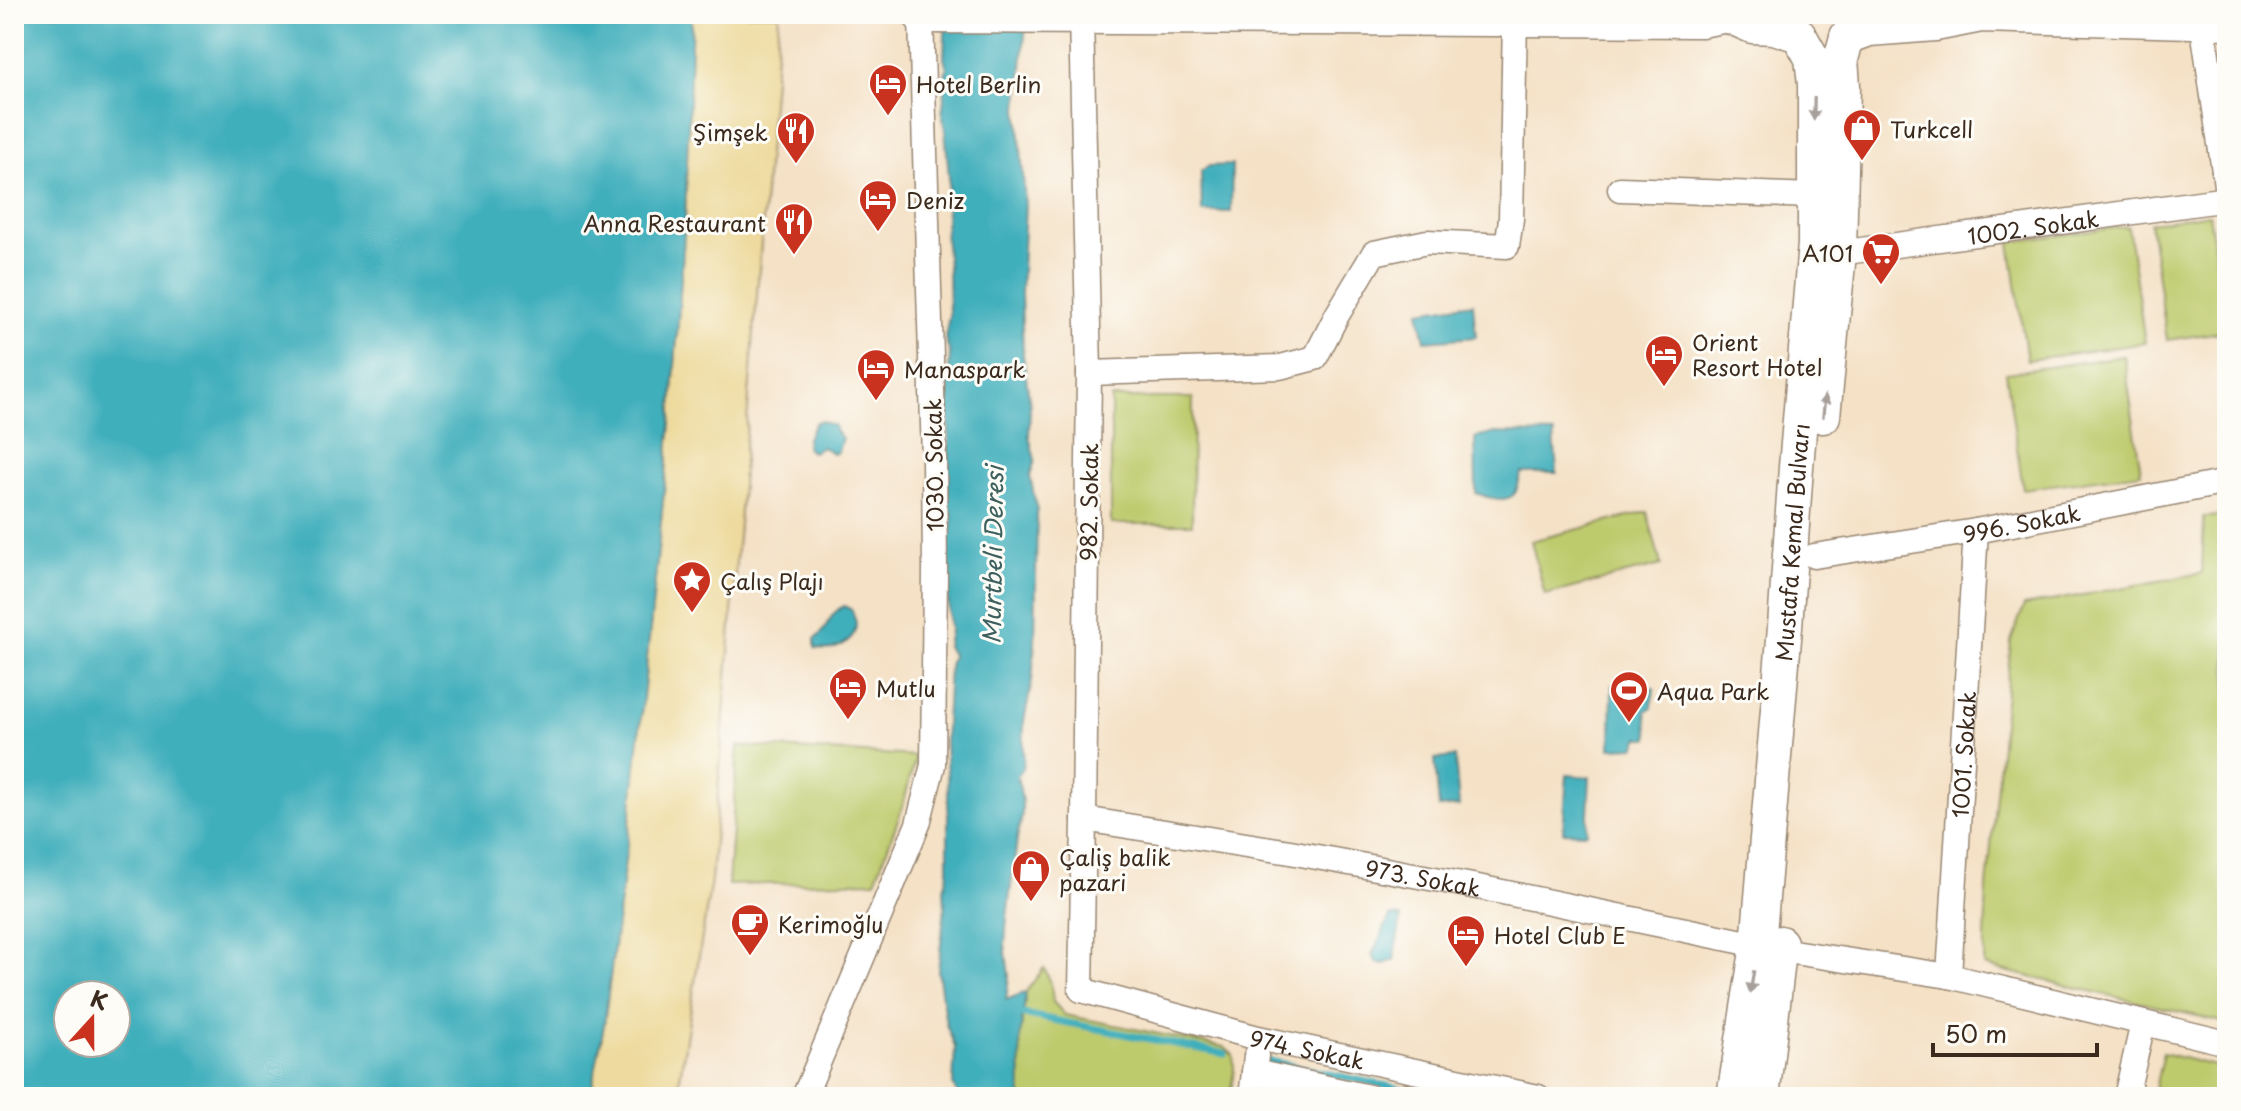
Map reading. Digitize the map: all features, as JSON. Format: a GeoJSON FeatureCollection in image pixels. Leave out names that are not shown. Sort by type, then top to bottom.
{"type":"FeatureCollection","features":[{"type":"Feature","properties":{"kind":"main road"},"geometry":{"type":"LineString","coordinates":[[921,15],[1716,16],[1752,26],[1795,24],[1810,43],[1823,46],[1836,44],[1852,26],[1869,29],[1935,24],[1978,15],[2210,19]]}},
{"type":"Feature","properties":{"kind":"main road","name":"Mustafa Kemal Bulvarı"},"geometry":{"type":"LineString","coordinates":[[1762,1097],[1815,244],[1815,84],[1812,58],[1795,24]]}},
{"type":"Feature","properties":{"kind":"main road","name":"Mustafa Kemal Bulvarı"},"geometry":{"type":"LineString","coordinates":[[1734,1097],[1769,947],[1814,556],[1818,472],[1839,253],[1841,59],[1852,26]]}},
{"type":"Feature","properties":{"kind":"street","name":"1030. Sokak"},"geometry":{"type":"LineString","coordinates":[[804,1097],[918,824],[933,765],[934,459],[921,15]]}},
{"type":"Feature","properties":{"kind":"street","name":"982. Sokak"},"geometry":{"type":"LineString","coordinates":[[1081,16],[1089,373],[1081,990]]}},
{"type":"Feature","properties":{"kind":"street"},"geometry":{"type":"LineString","coordinates":[[1089,373],[1280,367],[1315,358],[1374,253],[1427,242],[1507,246],[1511,219],[1515,18]]}},
{"type":"Feature","properties":{"kind":"street"},"geometry":{"type":"LineString","coordinates":[[2210,19],[2227,192]]}},
{"type":"Feature","properties":{"kind":"street"},"geometry":{"type":"LineString","coordinates":[[1620,189],[1814,196]]}},
{"type":"Feature","properties":{"kind":"street","name":"1002. Sokak"},"geometry":{"type":"LineString","coordinates":[[1839,253],[2227,199]]}},
{"type":"Feature","properties":{"kind":"street","name":"996. Sokak"},"geometry":{"type":"LineString","coordinates":[[1814,556],[1976,531],[2227,482]]}},
{"type":"Feature","properties":{"kind":"street","name":"1001. Sokak"},"geometry":{"type":"LineString","coordinates":[[1949,976],[1976,531]]}},
{"type":"Feature","properties":{"kind":"street","name":"973. Sokak"},"geometry":{"type":"LineString","coordinates":[[1084,819],[1290,852],[1769,947],[1949,976],[2227,1043]]}},
{"type":"Feature","properties":{"kind":"street","name":"974. Sokak"},"geometry":{"type":"LineString","coordinates":[[1081,990],[1258,1038],[1538,1097]]}},
{"type":"Feature","properties":{"kind":"street"},"geometry":{"type":"LineString","coordinates":[[2126,1097],[2143,1023]]}},
{"type":"Feature","properties":{"kind":"street"},"geometry":{"type":"LineString","coordinates":[[1251,1097],[1258,1038]]}},
{"type":"Feature","properties":{"kind":"street"},"geometry":{"type":"LineString","coordinates":[[1254,1072],[1369,1097]]}},
{"type":"Feature","properties":{"kind":"green space"},"geometry":{"type":"Polygon","coordinates":[[[2209,214],[2227,331],[2167,340],[2150,223],[2209,214]]]}},
{"type":"Feature","properties":{"kind":"green space"},"geometry":{"type":"Polygon","coordinates":[[[2128,226],[2145,343],[2027,360],[2010,242],[2128,226]]]}},
{"type":"Feature","properties":{"kind":"green space"},"geometry":{"type":"Polygon","coordinates":[[[2124,356],[2141,473],[2023,489],[2006,373],[2124,356]]]}},
{"type":"Feature","properties":{"kind":"green space"},"geometry":{"type":"Polygon","coordinates":[[[1111,398],[1193,398],[1192,524],[1111,524],[1111,398]]]}},
{"type":"Feature","properties":{"kind":"green space"},"geometry":{"type":"Polygon","coordinates":[[[1647,512],[1661,565],[1545,595],[1531,541],[1647,512]]]}},
{"type":"Feature","properties":{"kind":"green space"},"geometry":{"type":"Polygon","coordinates":[[[2227,516],[2227,1023],[1984,966],[1987,887],[2011,641],[2024,606],[2202,573],[2204,517],[2227,516]]]}},
{"type":"Feature","properties":{"kind":"green space"},"geometry":{"type":"Polygon","coordinates":[[[738,746],[916,756],[902,809],[875,881],[728,885],[738,746]]]}},
{"type":"Feature","properties":{"kind":"green space"},"geometry":{"type":"Polygon","coordinates":[[[1044,968],[1051,983],[1053,1002],[1065,1015],[1224,1047],[1233,1055],[1230,1097],[1021,1097],[1020,1035],[1026,992],[1044,968]]]}},
{"type":"Feature","properties":{"kind":"green space"},"geometry":{"type":"Polygon","coordinates":[[[2163,1053],[2222,1068],[2215,1097],[2153,1097],[2163,1053]]]}},
{"type":"Feature","properties":{"kind":"sand","name":"Çalış Plajı"},"geometry":{"type":"Polygon","coordinates":[[[692,14],[779,14],[711,880],[680,1077],[674,1097],[590,1097],[604,1025],[632,806],[671,423],[685,222],[692,14]]]}},
{"type":"Feature","properties":{"kind":"water"},"geometry":{"type":"Polygon","coordinates":[[[14,14],[692,14],[685,222],[671,423],[632,806],[604,1025],[590,1097],[14,1097],[14,14]]]}},
{"type":"Feature","properties":{"kind":"water","name":"Murtbeli Deresi"},"geometry":{"type":"Polygon","coordinates":[[[946,14],[1027,14],[1018,108],[1025,204],[1021,293],[1023,355],[1030,406],[1029,436],[1035,460],[1030,476],[1037,511],[1035,644],[1024,721],[1023,767],[1017,776],[1022,811],[1005,944],[1009,976],[1006,1000],[1026,992],[1020,1035],[1021,1097],[959,1097],[953,1085],[955,1047],[946,1024],[938,971],[948,873],[945,744],[952,655],[947,646],[950,631],[946,565],[946,538],[952,526],[952,516],[948,503],[947,398],[950,354],[945,338],[949,316],[945,235],[949,178],[942,114],[947,68],[944,58],[946,14]]]}},
{"type":"Feature","properties":{"kind":"water"},"geometry":{"type":"Polygon","coordinates":[[[1232,165],[1231,212],[1202,212],[1201,171],[1209,166],[1232,165]]]}},
{"type":"Feature","properties":{"kind":"water"},"geometry":{"type":"Polygon","coordinates":[[[1473,303],[1476,337],[1425,341],[1419,311],[1473,303]]]}},
{"type":"Feature","properties":{"kind":"water"},"geometry":{"type":"Polygon","coordinates":[[[816,422],[835,426],[835,431],[842,438],[834,454],[823,447],[812,452],[806,447],[807,438],[816,422]]]}},
{"type":"Feature","properties":{"kind":"water"},"geometry":{"type":"Polygon","coordinates":[[[1496,433],[1554,434],[1557,473],[1522,473],[1515,493],[1507,498],[1490,498],[1476,493],[1475,438],[1496,433]]]}},
{"type":"Feature","properties":{"kind":"water"},"geometry":{"type":"Polygon","coordinates":[[[844,606],[852,610],[856,623],[852,636],[835,648],[815,648],[815,639],[844,606]]]}},
{"type":"Feature","properties":{"kind":"water","name":"Aqua Park"},"geometry":{"type":"Polygon","coordinates":[[[1612,685],[1654,688],[1652,707],[1646,711],[1649,738],[1640,738],[1635,747],[1611,748],[1612,685]]]}},
{"type":"Feature","properties":{"kind":"water"},"geometry":{"type":"Polygon","coordinates":[[[1455,757],[1459,806],[1439,808],[1435,759],[1455,757]]]}},
{"type":"Feature","properties":{"kind":"water"},"geometry":{"type":"Polygon","coordinates":[[[1567,775],[1590,777],[1587,833],[1563,832],[1567,775]]]}},
{"type":"Feature","properties":{"kind":"water"},"geometry":{"type":"Polygon","coordinates":[[[1390,916],[1401,917],[1394,960],[1376,963],[1372,955],[1390,916]]]}},
{"type":"Feature","properties":{"kind":"waterway"},"geometry":{"type":"LineString","coordinates":[[1023,1014],[1225,1054]]}},
{"type":"Feature","properties":{"kind":"waterway"},"geometry":{"type":"LineString","coordinates":[[1264,1060],[1439,1097]]}},
{"type":"Feature","properties":{"kind":"place","name":"Hotel Berlin"},"geometry":{"type":"Point","coordinates":[888,117]}},
{"type":"Feature","properties":{"kind":"place","name":"Turkcell"},"geometry":{"type":"Point","coordinates":[1862,162]}},
{"type":"Feature","properties":{"kind":"place","name":"Şimşek"},"geometry":{"type":"Point","coordinates":[796,165]}},
{"type":"Feature","properties":{"kind":"place","name":"Deniz"},"geometry":{"type":"Point","coordinates":[878,233]}},
{"type":"Feature","properties":{"kind":"place","name":"Anna Restaurant"},"geometry":{"type":"Point","coordinates":[794,256]}},
{"type":"Feature","properties":{"kind":"place","name":"A101"},"geometry":{"type":"Point","coordinates":[1881,286]}},
{"type":"Feature","properties":{"kind":"place","name":"Orient Resort Hotel"},"geometry":{"type":"Point","coordinates":[1664,388]}},
{"type":"Feature","properties":{"kind":"place","name":"Manaspark"},"geometry":{"type":"Point","coordinates":[876,402]}},
{"type":"Feature","properties":{"kind":"place","name":"Çalış Plajı"},"geometry":{"type":"Point","coordinates":[692,614]}},
{"type":"Feature","properties":{"kind":"place","name":"Mutlu"},"geometry":{"type":"Point","coordinates":[848,721]}},
{"type":"Feature","properties":{"kind":"place","name":"Aqua Park"},"geometry":{"type":"Point","coordinates":[1629,724]}},
{"type":"Feature","properties":{"kind":"place","name":"Çaliş balik pazari"},"geometry":{"type":"Point","coordinates":[1031,903]}},
{"type":"Feature","properties":{"kind":"place","name":"Kerimoğlu"},"geometry":{"type":"Point","coordinates":[750,957]}},
{"type":"Feature","properties":{"kind":"place","name":"Hotel Club E"},"geometry":{"type":"Point","coordinates":[1466,968]}}]}
